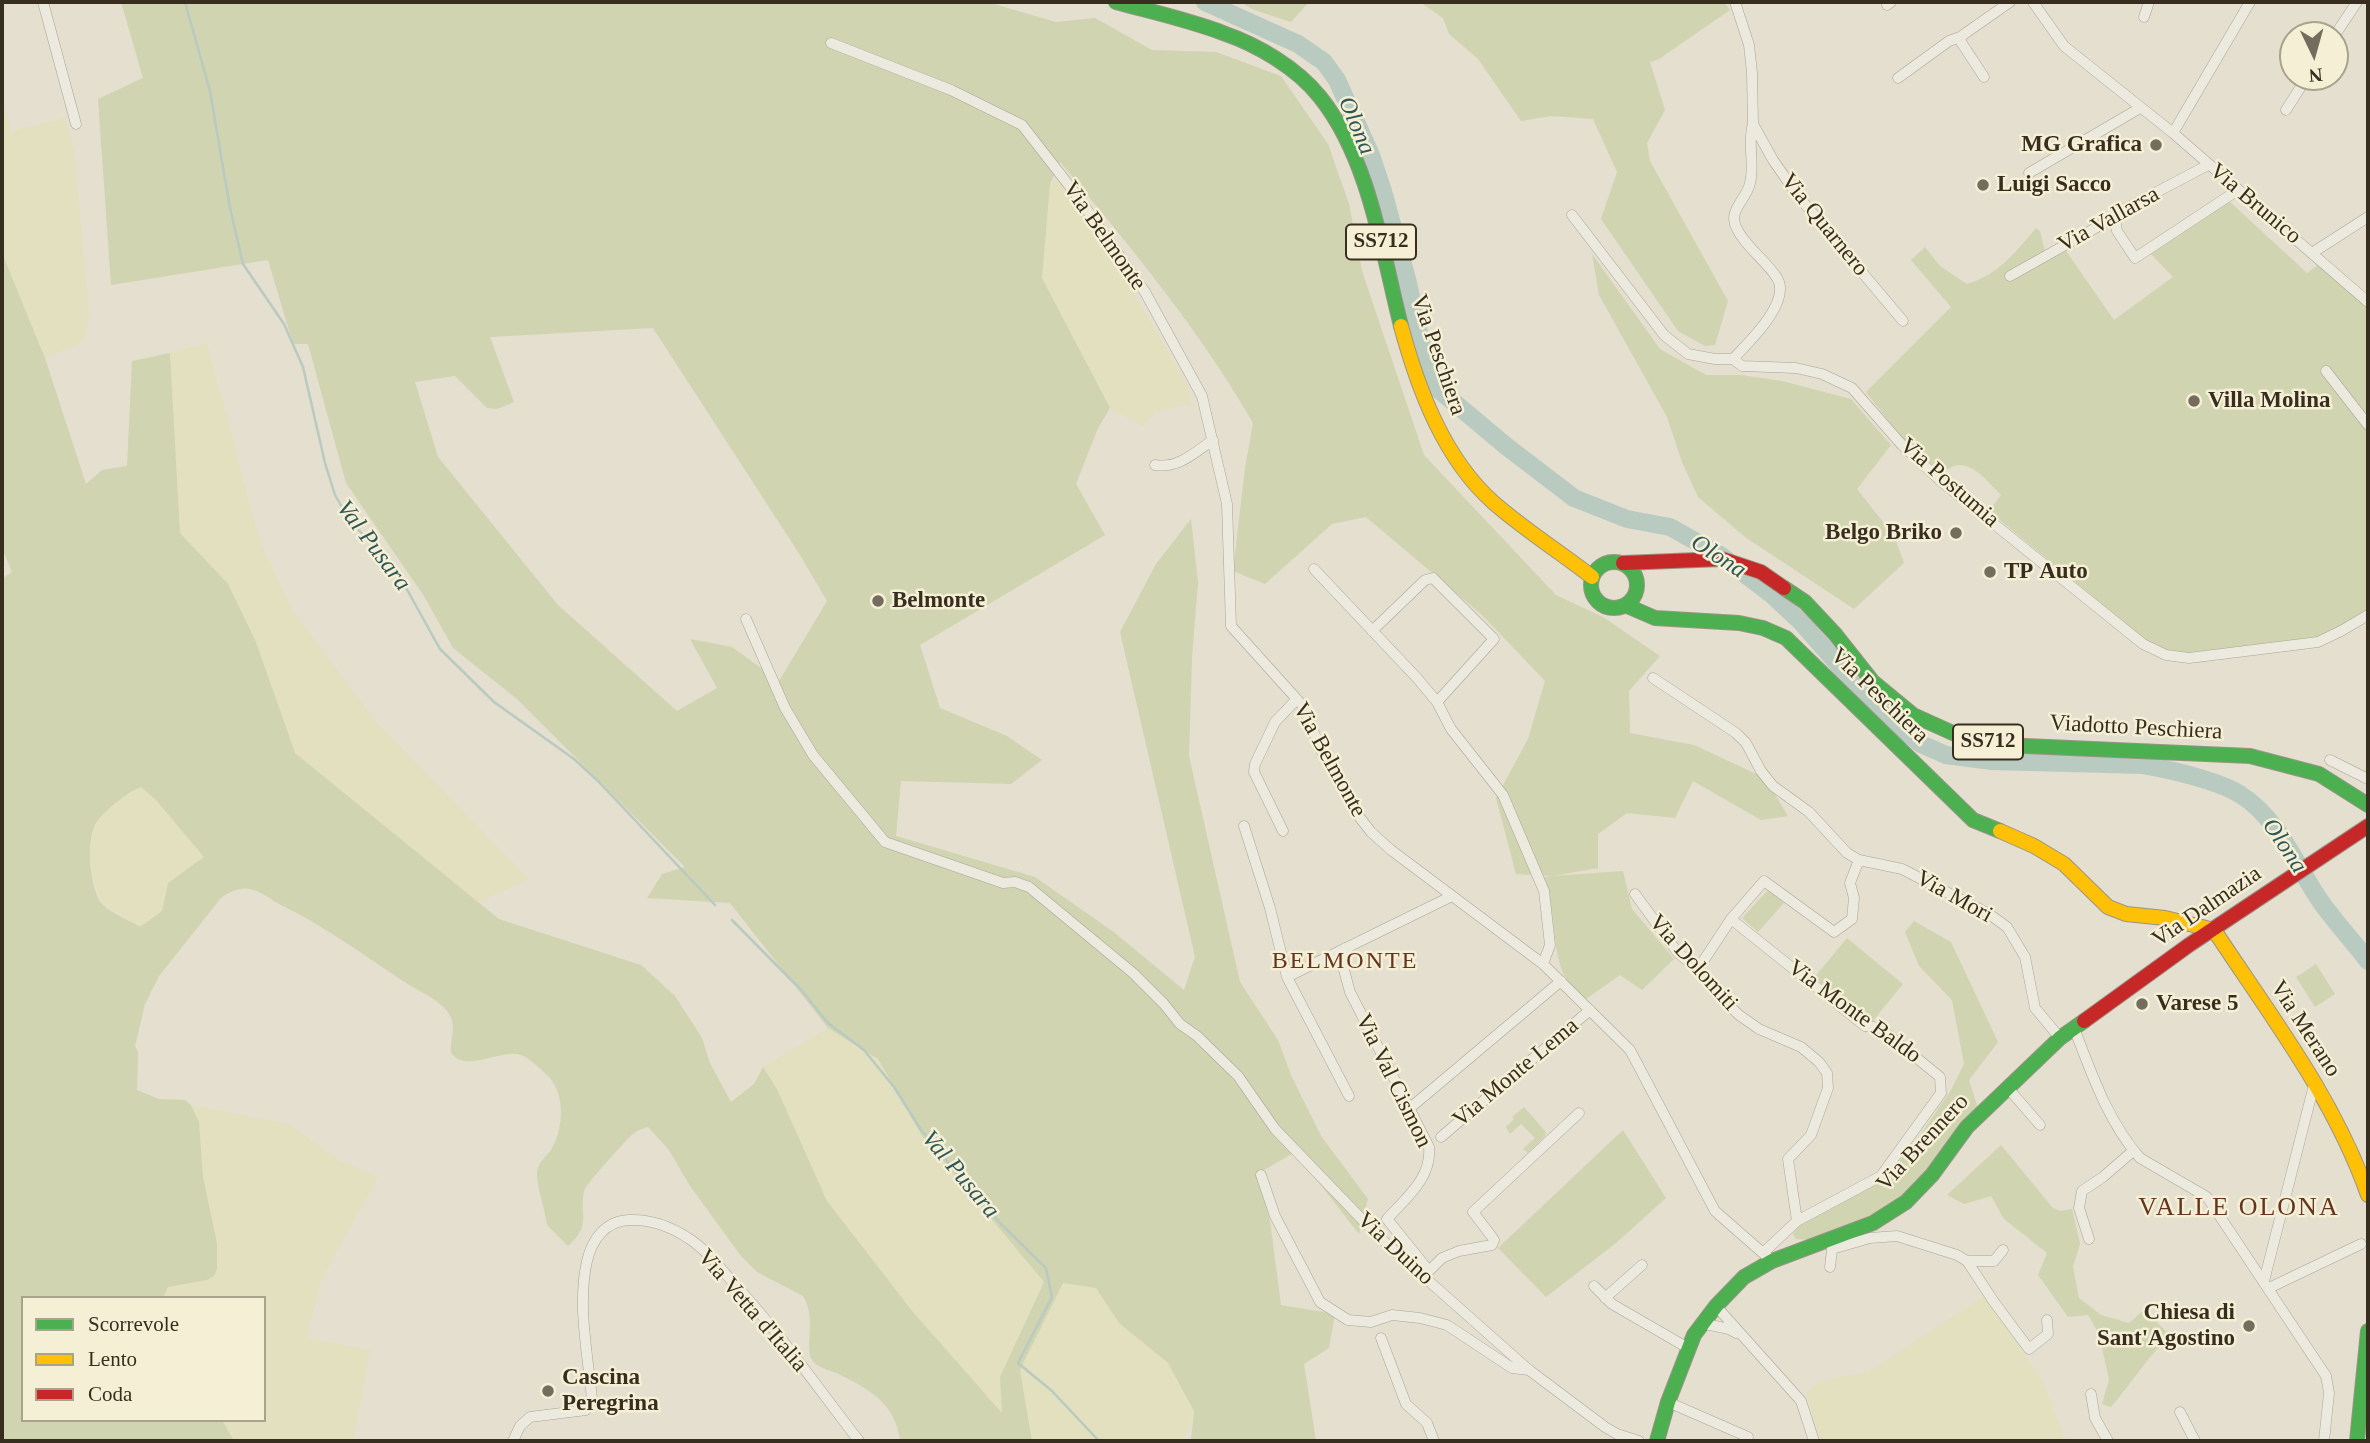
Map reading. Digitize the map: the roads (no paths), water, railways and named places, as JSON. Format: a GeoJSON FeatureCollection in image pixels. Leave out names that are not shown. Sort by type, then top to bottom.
{"type":"FeatureCollection","features":[{"type":"Feature","properties":{"kind":"street"},"geometry":{"type":"LineString","coordinates":[[43,2],[76,124]]}},
{"type":"Feature","properties":{"kind":"street","name":"Via Peschiera"},"geometry":{"type":"LineString","coordinates":[[1116,2],[1224,33],[1287,66],[1319,95],[1338,122],[1364,181],[1410,359],[1444,441],[1466,472],[1493,502],[1592,577],[1592,591],[1599,602],[1612,607],[1631,596],[1640,612],[1647,617],[1743,622],[1775,631],[1786,638],[1973,820],[2034,846],[2064,864],[2108,906],[2126,914],[2165,918],[2214,930]]}},
{"type":"Feature","properties":{"kind":"street","name":"Via Quarnero"},"geometry":{"type":"LineString","coordinates":[[1733,359],[1770,315],[1780,298],[1781,289],[1778,279],[1736,228],[1734,216],[1751,181],[1750,135],[1753,124],[1749,45],[1735,2]]}},
{"type":"Feature","properties":{"kind":"street"},"geometry":{"type":"LineString","coordinates":[[1898,78],[1948,41],[1960,37],[2010,2]]}},
{"type":"Feature","properties":{"kind":"street","name":"Via Brunico"},"geometry":{"type":"LineString","coordinates":[[2033,2],[2064,46],[2173,133],[2368,302]]}},
{"type":"Feature","properties":{"kind":"street"},"geometry":{"type":"LineString","coordinates":[[2144,17],[2149,2]]}},
{"type":"Feature","properties":{"kind":"street"},"geometry":{"type":"LineString","coordinates":[[2173,133],[2250,2]]}},
{"type":"Feature","properties":{"kind":"street"},"geometry":{"type":"LineString","coordinates":[[2344,21],[2357,2]]}},
{"type":"Feature","properties":{"kind":"street"},"geometry":{"type":"LineString","coordinates":[[1960,37],[1984,76]]}},
{"type":"Feature","properties":{"kind":"street","name":"Via Belmonte"},"geometry":{"type":"LineString","coordinates":[[831,43],[951,90],[1022,125],[1075,193],[1145,292],[1202,396],[1227,504],[1231,626],[1303,706],[1320,748],[1357,814],[1371,832],[1391,850],[1543,964],[1630,1050],[1715,1211],[1768,1257]]}},
{"type":"Feature","properties":{"kind":"street"},"geometry":{"type":"LineString","coordinates":[[2286,110],[2299,91]]}},
{"type":"Feature","properties":{"kind":"street"},"geometry":{"type":"LineString","coordinates":[[2029,173],[2140,108]]}},
{"type":"Feature","properties":{"kind":"street","name":"Via Quarnero"},"geometry":{"type":"LineString","coordinates":[[1753,124],[1773,160],[1798,196],[1903,321]]}},
{"type":"Feature","properties":{"kind":"street","name":"Via Vallarsa"},"geometry":{"type":"LineString","coordinates":[[2010,276],[2115,217],[2119,212],[2208,165]]}},
{"type":"Feature","properties":{"kind":"street"},"geometry":{"type":"LineString","coordinates":[[2115,217],[2123,244],[2135,258],[2238,190]]}},
{"type":"Feature","properties":{"kind":"street","name":"Via Postumia"},"geometry":{"type":"LineString","coordinates":[[1572,215],[1664,335],[1688,354],[1733,359],[1742,366],[1796,368],[1822,374],[1852,388],[1902,445],[1942,482],[2143,644],[2166,654],[2189,658],[2318,642],[2368,615]]}},
{"type":"Feature","properties":{"kind":"street"},"geometry":{"type":"LineString","coordinates":[[2312,253],[2368,217]]}},
{"type":"Feature","properties":{"kind":"street"},"geometry":{"type":"LineString","coordinates":[[2326,371],[2368,425]]}},
{"type":"Feature","properties":{"kind":"street"},"geometry":{"type":"LineString","coordinates":[[1155,465],[1168,467],[1181,462],[1213,440]]}},
{"type":"Feature","properties":{"kind":"street","name":"Viadotto Peschiera"},"geometry":{"type":"LineString","coordinates":[[1662,561],[1723,559],[1761,572],[1805,602],[1835,634],[1873,682],[1913,715],[1955,734],[2003,746],[2250,756],[2319,774],[2368,804]]}},
{"type":"Feature","properties":{"kind":"street","name":"Via Peschiera"},"geometry":{"type":"LineString","coordinates":[[1574,561],[1603,565],[1616,562],[1662,561]]}},
{"type":"Feature","properties":{"kind":"street"},"geometry":{"type":"LineString","coordinates":[[1631,596],[1662,561]]}},
{"type":"Feature","properties":{"kind":"street"},"geometry":{"type":"LineString","coordinates":[[1623,563],[1633,572],[1631,596]]}},
{"type":"Feature","properties":{"kind":"street"},"geometry":{"type":"LineString","coordinates":[[1592,577],[1603,565]]}},
{"type":"Feature","properties":{"kind":"street"},"geometry":{"type":"LineString","coordinates":[[1314,569],[1437,702],[1451,729],[1503,795],[1544,891],[1550,945],[1543,964]]}},
{"type":"Feature","properties":{"kind":"street"},"geometry":{"type":"LineString","coordinates":[[1372,631],[1425,580],[1433,578],[1493,639],[1437,702]]}},
{"type":"Feature","properties":{"kind":"street","name":"Via Duino"},"geometry":{"type":"LineString","coordinates":[[746,619],[785,708],[813,755],[885,842],[1003,883],[1029,887],[1133,973],[1180,1024],[1197,1036],[1238,1076],[1275,1129],[1378,1236],[1427,1274],[1529,1370],[1617,1434],[1639,1441]]}},
{"type":"Feature","properties":{"kind":"street","name":"Via Mori"},"geometry":{"type":"LineString","coordinates":[[1653,678],[1736,733],[1746,743],[1761,771],[1773,786],[1809,811],[1847,853],[1859,860],[1902,869],[1989,914],[2007,927],[2025,957],[2035,1008],[2060,1038]]}},
{"type":"Feature","properties":{"kind":"street"},"geometry":{"type":"LineString","coordinates":[[1283,831],[1254,772],[1255,764],[1275,722],[1297,699]]}},
{"type":"Feature","properties":{"kind":"street"},"geometry":{"type":"LineString","coordinates":[[2330,760],[2368,779]]}},
{"type":"Feature","properties":{"kind":"street"},"geometry":{"type":"LineString","coordinates":[[1244,827],[1270,908],[1287,977],[1349,1096]]}},
{"type":"Feature","properties":{"kind":"street","name":"Via Dalmazia"},"geometry":{"type":"LineString","coordinates":[[2074,1027],[2368,827]]}},
{"type":"Feature","properties":{"kind":"street"},"geometry":{"type":"LineString","coordinates":[[1698,970],[1731,919],[1764,881],[1835,932],[1852,919],[1854,898],[1850,883],[1859,860]]}},
{"type":"Feature","properties":{"kind":"street","name":"Via Dolomiti"},"geometry":{"type":"LineString","coordinates":[[1635,894],[1678,953],[1698,970],[1716,993],[1739,1015],[1759,1028],[1801,1047],[1819,1062],[1827,1073],[1828,1088],[1811,1135],[1788,1159],[1797,1220]]}},
{"type":"Feature","properties":{"kind":"street"},"geometry":{"type":"LineString","coordinates":[[1287,977],[1452,896]]}},
{"type":"Feature","properties":{"kind":"street","name":"Via Monte Baldo"},"geometry":{"type":"LineString","coordinates":[[1731,919],[1865,1026],[1880,1028],[1940,1077],[1941,1093],[1881,1176],[1797,1220]]}},
{"type":"Feature","properties":{"kind":"street","name":"Via Merano"},"geometry":{"type":"LineString","coordinates":[[2214,930],[2337,1122],[2355,1158],[2368,1195]]}},
{"type":"Feature","properties":{"kind":"street","name":"Via Val Cismon"},"geometry":{"type":"LineString","coordinates":[[1345,947],[1343,970],[1350,992],[1429,1147],[1426,1174],[1387,1219],[1427,1274]]}},
{"type":"Feature","properties":{"kind":"street"},"geometry":{"type":"LineString","coordinates":[[1410,1108],[1561,981]]}},
{"type":"Feature","properties":{"kind":"street","name":"Via Monte Lema"},"geometry":{"type":"LineString","coordinates":[[1441,1137],[1590,1010]]}},
{"type":"Feature","properties":{"kind":"street"},"geometry":{"type":"LineString","coordinates":[[2074,1027],[2097,1085],[2133,1151],[2140,1158],[2207,1198],[2326,1376],[2329,1393],[2324,1441]]}},
{"type":"Feature","properties":{"kind":"street","name":"Via Brennero"},"geometry":{"type":"LineString","coordinates":[[1657,1441],[1688,1348],[1701,1323],[1744,1277],[1768,1257],[1831,1244],[1873,1223],[1906,1202],[1931,1175],[1967,1127],[2074,1027]]}},
{"type":"Feature","properties":{"kind":"street"},"geometry":{"type":"LineString","coordinates":[[2266,1284],[2314,1085]]}},
{"type":"Feature","properties":{"kind":"street"},"geometry":{"type":"LineString","coordinates":[[2007,1087],[2040,1125]]}},
{"type":"Feature","properties":{"kind":"street"},"geometry":{"type":"LineString","coordinates":[[1427,1274],[1442,1258],[1450,1254],[1492,1245],[1492,1237],[1473,1212],[1579,1113]]}},
{"type":"Feature","properties":{"kind":"street"},"geometry":{"type":"LineString","coordinates":[[2089,1238],[2079,1208],[2082,1191],[2133,1151]]}},
{"type":"Feature","properties":{"kind":"street"},"geometry":{"type":"LineString","coordinates":[[1261,1175],[1275,1216],[1320,1302],[1349,1320],[1371,1322],[1392,1315],[1447,1325],[1512,1368],[1529,1370]]}},
{"type":"Feature","properties":{"kind":"street","name":"Via Vetta d'Italia"},"geometry":{"type":"LineString","coordinates":[[513,1441],[520,1426],[530,1417],[586,1410],[592,1399],[583,1297],[586,1264],[591,1247],[600,1233],[611,1224],[623,1220],[656,1222],[691,1240],[718,1265],[749,1298],[859,1441]]}},
{"type":"Feature","properties":{"kind":"street"},"geometry":{"type":"LineString","coordinates":[[1768,1257],[1797,1220]]}},
{"type":"Feature","properties":{"kind":"street"},"geometry":{"type":"LineString","coordinates":[[1830,1268],[1831,1244],[1896,1236],[1957,1255],[1967,1261],[2029,1349],[2048,1334],[2047,1320]]}},
{"type":"Feature","properties":{"kind":"street"},"geometry":{"type":"LineString","coordinates":[[2266,1284],[2361,1244]]}},
{"type":"Feature","properties":{"kind":"street"},"geometry":{"type":"LineString","coordinates":[[1967,1261],[1994,1261],[2003,1250]]}},
{"type":"Feature","properties":{"kind":"street"},"geometry":{"type":"LineString","coordinates":[[1605,1298],[1642,1265]]}},
{"type":"Feature","properties":{"kind":"street"},"geometry":{"type":"LineString","coordinates":[[1594,1286],[1612,1304],[1688,1348]]}},
{"type":"Feature","properties":{"kind":"street"},"geometry":{"type":"LineString","coordinates":[[1716,1306],[1801,1401],[1814,1441]]}},
{"type":"Feature","properties":{"kind":"street"},"geometry":{"type":"LineString","coordinates":[[1701,1323],[1729,1329],[1740,1335]]}},
{"type":"Feature","properties":{"kind":"street"},"geometry":{"type":"LineString","coordinates":[[2357,1441],[2368,1331]]}},
{"type":"Feature","properties":{"kind":"street"},"geometry":{"type":"LineString","coordinates":[[1381,1338],[1406,1404],[1427,1423],[1434,1441]]}},
{"type":"Feature","properties":{"kind":"street"},"geometry":{"type":"LineString","coordinates":[[1537,1385],[1549,1385]]}},
{"type":"Feature","properties":{"kind":"street"},"geometry":{"type":"LineString","coordinates":[[2091,1394],[2095,1418],[2108,1441]]}},
{"type":"Feature","properties":{"kind":"street"},"geometry":{"type":"LineString","coordinates":[[1668,1402],[1748,1437]]}},
{"type":"Feature","properties":{"kind":"street"},"geometry":{"type":"LineString","coordinates":[[2180,1412],[2195,1441]]}},
{"type":"Feature","properties":{"kind":"street"},"geometry":{"type":"LineString","coordinates":[[1576,1414],[1596,1428],[1617,1434]]}},
{"type":"Feature","properties":{"kind":"waterway","name":"Val Pusara"},"geometry":{"type":"LineString","coordinates":[[185,2],[210,91],[230,208],[243,264],[284,324],[303,367],[325,463],[335,495],[350,521],[405,586],[440,649],[494,702],[574,759],[599,782],[715,905]]}},
{"type":"Feature","properties":{"kind":"waterway","name":"Olona"},"geometry":{"type":"LineString","coordinates":[[1205,2],[1298,44],[1324,62],[1337,80],[1371,155],[1383,191],[1407,279],[1428,373],[1438,389],[1506,446],[1574,498],[1627,519],[1670,527],[1720,555],[1771,594],[1802,623],[1877,709],[1921,744],[1946,755],[1992,761],[2143,765],[2207,780],[2241,795],[2254,805],[2276,830],[2321,902],[2368,961]]}},
{"type":"Feature","properties":{"kind":"waterway","name":"Val Pusara"},"geometry":{"type":"LineString","coordinates":[[732,920],[803,992],[828,1023],[864,1050],[894,1087],[921,1130],[1000,1223],[1046,1268],[1052,1297],[1018,1363],[1052,1391],[1099,1441]]}},
{"type":"Feature","properties":{"kind":"place","name":"MG Grafica"},"geometry":{"type":"Point","coordinates":[2156,145]}},
{"type":"Feature","properties":{"kind":"place","name":"Luigi Sacco"},"geometry":{"type":"Point","coordinates":[1983,185]}},
{"type":"Feature","properties":{"kind":"place","name":"Villa Molina"},"geometry":{"type":"Point","coordinates":[2194,401]}},
{"type":"Feature","properties":{"kind":"place","name":"Belgo Briko"},"geometry":{"type":"Point","coordinates":[1956,533]}},
{"type":"Feature","properties":{"kind":"place","name":"TP Auto"},"geometry":{"type":"Point","coordinates":[1990,572]}},
{"type":"Feature","properties":{"kind":"place","name":"Belmonte"},"geometry":{"type":"Point","coordinates":[878,601]}},
{"type":"Feature","properties":{"kind":"place","name":"Varese 5"},"geometry":{"type":"Point","coordinates":[2142,1004]}},
{"type":"Feature","properties":{"kind":"place","name":"Chiesa di Sant'Agostino"},"geometry":{"type":"Point","coordinates":[2249,1326]}},
{"type":"Feature","properties":{"kind":"place","name":"Cascina Peregrina"},"geometry":{"type":"Point","coordinates":[548,1391]}},
{"type":"Feature","properties":{"kind":"district","name":"BELMONTE"},"geometry":{"type":"Point","coordinates":[1345,962]}},
{"type":"Feature","properties":{"kind":"district","name":"VALLE OLONA"},"geometry":{"type":"Point","coordinates":[2239,1208]}}]}
